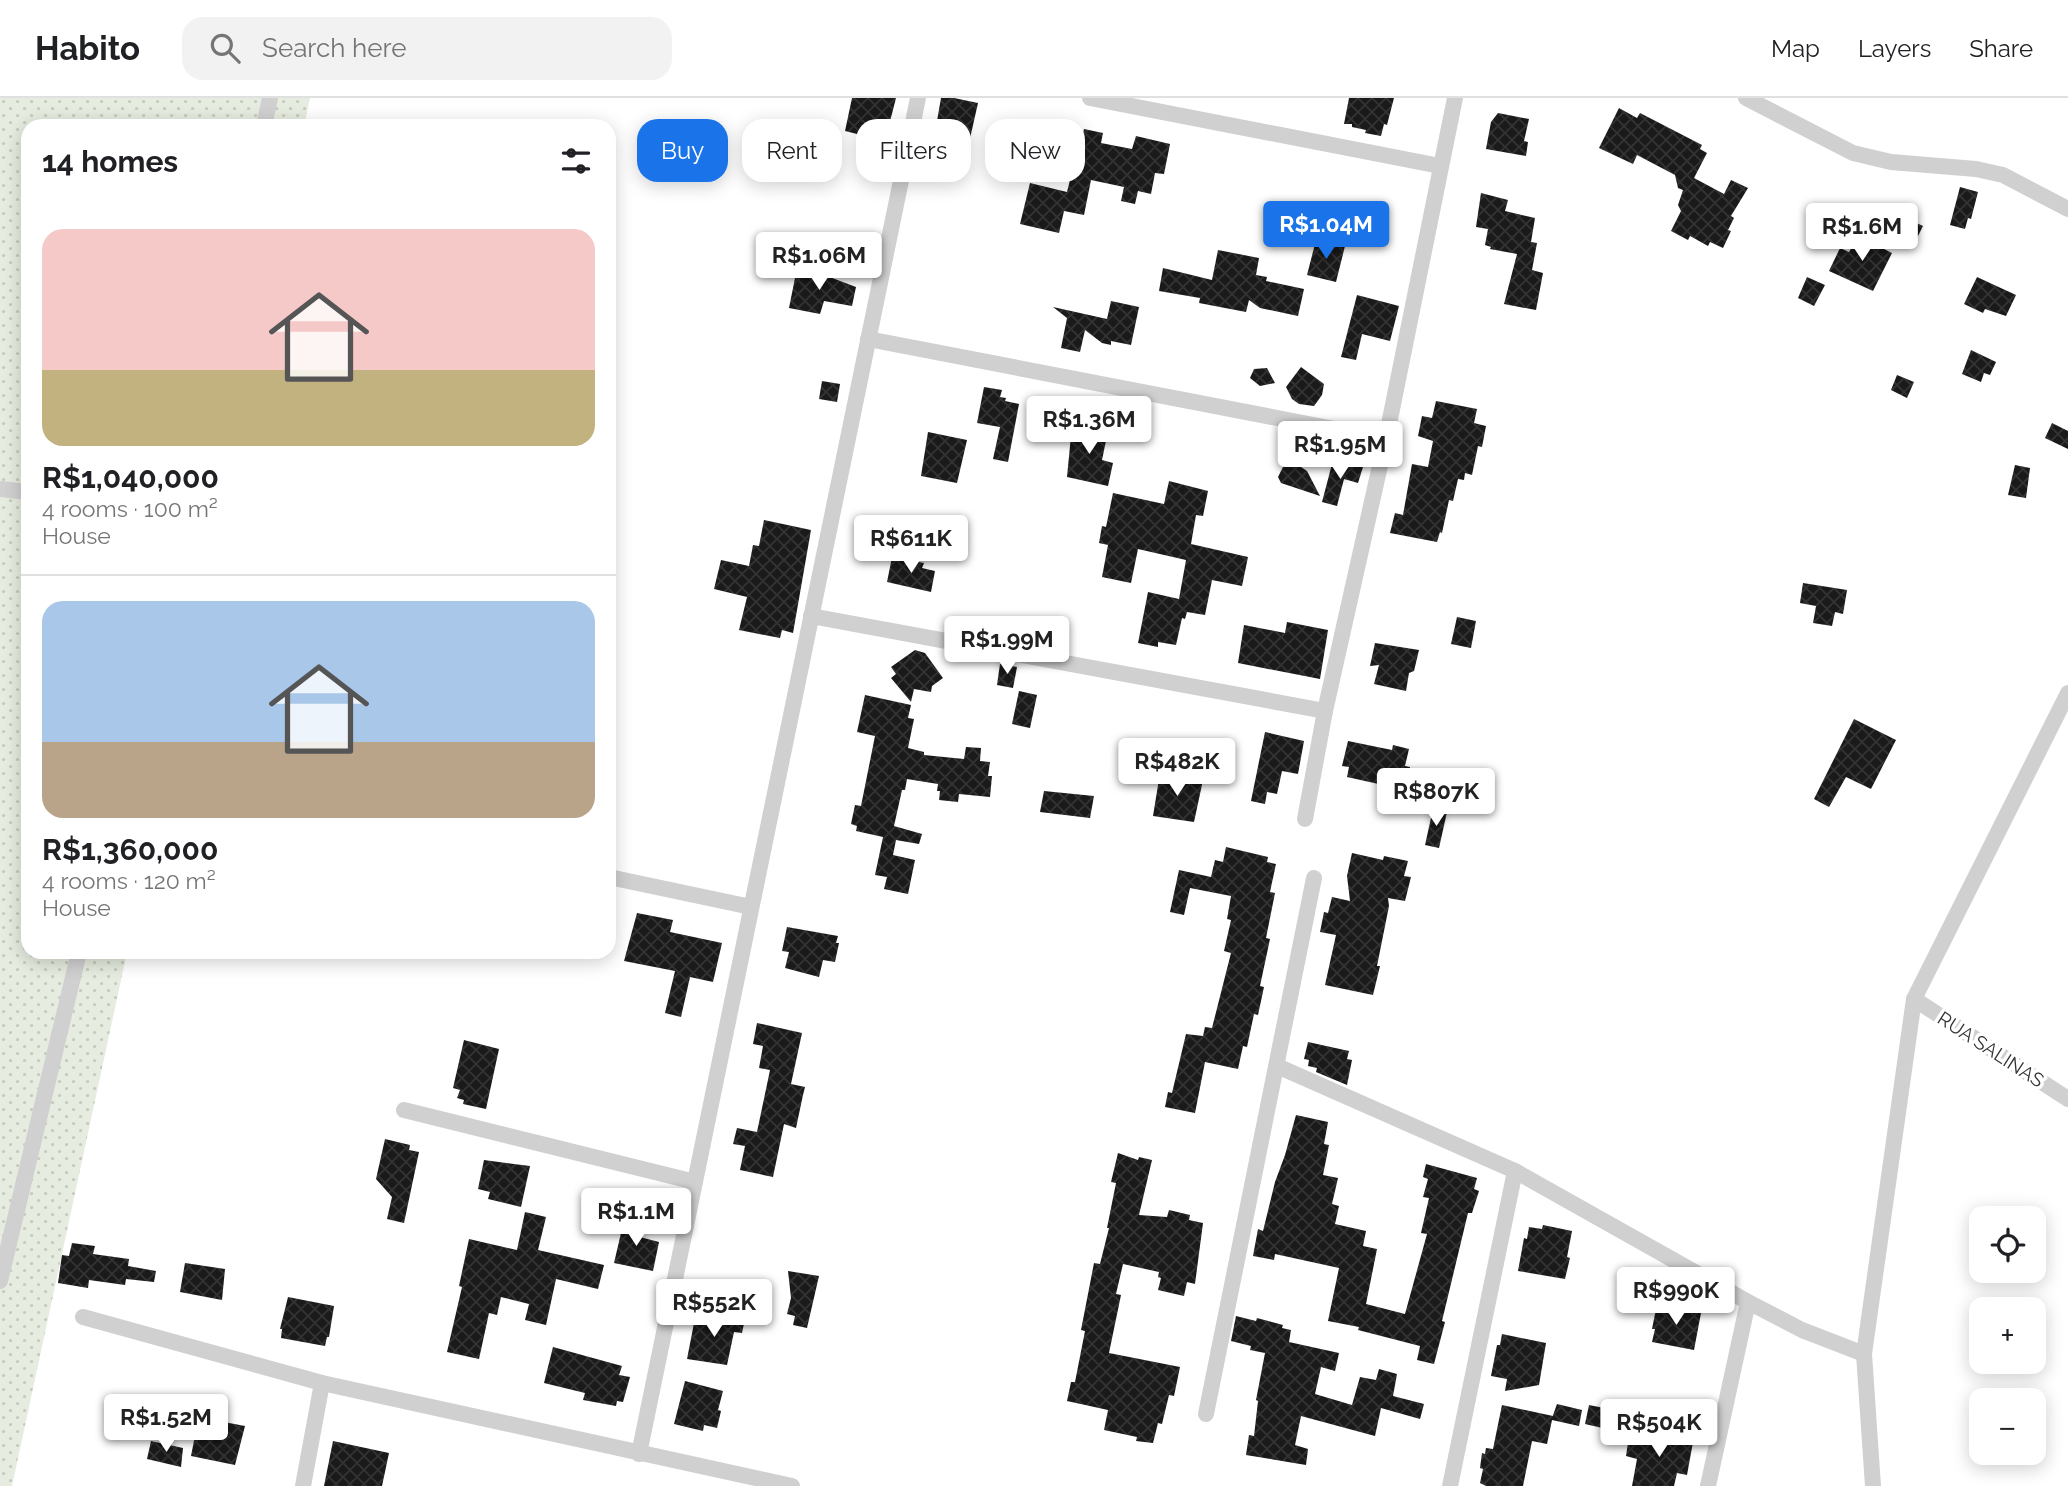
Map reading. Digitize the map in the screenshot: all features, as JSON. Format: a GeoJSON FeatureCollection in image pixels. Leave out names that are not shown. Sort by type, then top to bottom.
{"type":"FeatureCollection","features":[{"type":"Feature","properties":{"kind":"street"},"geometry":{"type":"LineString","coordinates":[[266,119],[270,98]]}},
{"type":"Feature","properties":{"kind":"street"},"geometry":{"type":"LineString","coordinates":[[639,1454],[918,98]]}},
{"type":"Feature","properties":{"kind":"street"},"geometry":{"type":"LineString","coordinates":[[1090,98],[1440,166]]}},
{"type":"Feature","properties":{"kind":"street"},"geometry":{"type":"LineString","coordinates":[[1305,818],[1325,711],[1386,439],[1455,98]]}},
{"type":"Feature","properties":{"kind":"street"},"geometry":{"type":"LineString","coordinates":[[1746,98],[1853,153],[1891,162],[1976,169],[2003,175],[2068,209]]}},
{"type":"Feature","properties":{"kind":"street"},"geometry":{"type":"LineString","coordinates":[[868,339],[1386,439]]}},
{"type":"Feature","properties":{"kind":"street"},"geometry":{"type":"LineString","coordinates":[[0,489],[21,491]]}},
{"type":"Feature","properties":{"kind":"street"},"geometry":{"type":"LineString","coordinates":[[811,617],[1325,711]]}},
{"type":"Feature","properties":{"kind":"street"},"geometry":{"type":"LineString","coordinates":[[1874,1486],[1864,1354],[1914,999],[2068,693]]}},
{"type":"Feature","properties":{"kind":"street"},"geometry":{"type":"LineString","coordinates":[[616,878],[751,907]]}},
{"type":"Feature","properties":{"kind":"street"},"geometry":{"type":"LineString","coordinates":[[1206,1414],[1314,878]]}},
{"type":"Feature","properties":{"kind":"street"},"geometry":{"type":"LineString","coordinates":[[0,1281],[77,959]]}},
{"type":"Feature","properties":{"kind":"street","name":"RUA SALINAS"},"geometry":{"type":"LineString","coordinates":[[1914,999],[2068,1099]]}},
{"type":"Feature","properties":{"kind":"street"},"geometry":{"type":"LineString","coordinates":[[1277,1066],[1515,1171],[1748,1302],[1802,1330],[1864,1354]]}},
{"type":"Feature","properties":{"kind":"street"},"geometry":{"type":"LineString","coordinates":[[404,1110],[695,1182]]}},
{"type":"Feature","properties":{"kind":"street"},"geometry":{"type":"LineString","coordinates":[[1450,1486],[1515,1171]]}},
{"type":"Feature","properties":{"kind":"street"},"geometry":{"type":"LineString","coordinates":[[1708,1486],[1748,1302]]}},
{"type":"Feature","properties":{"kind":"street"},"geometry":{"type":"LineString","coordinates":[[83,1317],[322,1383],[792,1486]]}},
{"type":"Feature","properties":{"kind":"street"},"geometry":{"type":"LineString","coordinates":[[303,1486],[322,1383]]}},
{"type":"Feature","properties":{"kind":"shaded area"},"geometry":{"type":"Polygon","coordinates":[[[0,98],[310,98],[306,119],[21,119],[21,959],[125,959],[12,1486],[0,1486],[0,98]]]}},
{"type":"Feature","properties":{"kind":"building"},"geometry":{"type":"Polygon","coordinates":[[[852,98],[896,98],[891,119],[856,119],[856,134],[845,131],[852,98]]]}},
{"type":"Feature","properties":{"kind":"building"},"geometry":{"type":"Polygon","coordinates":[[[941,98],[978,103],[971,134],[971,119],[937,119],[941,98]]]}},
{"type":"Feature","properties":{"kind":"building"},"geometry":{"type":"Polygon","coordinates":[[[1349,98],[1394,98],[1387,125],[1384,124],[1381,136],[1365,133],[1366,130],[1352,127],[1352,124],[1344,124],[1349,98]]]}},
{"type":"Feature","properties":{"kind":"building"},"geometry":{"type":"Polygon","coordinates":[[[1619,108],[1637,118],[1640,113],[1702,145],[1700,149],[1707,153],[1694,178],[1724,194],[1731,180],[1748,188],[1731,216],[1734,218],[1728,230],[1731,231],[1723,248],[1710,242],[1708,246],[1690,236],[1688,240],[1671,231],[1681,211],[1678,205],[1683,190],[1678,188],[1675,175],[1637,155],[1633,164],[1599,148],[1619,108]]]}},
{"type":"Feature","properties":{"kind":"building"},"geometry":{"type":"Polygon","coordinates":[[[1498,113],[1529,119],[1524,141],[1528,142],[1526,156],[1486,149],[1491,122],[1498,113]]]}},
{"type":"Feature","properties":{"kind":"building"},"geometry":{"type":"Polygon","coordinates":[[[1085,129],[1103,133],[1101,143],[1132,149],[1136,136],[1170,144],[1164,174],[1155,173],[1151,194],[1138,191],[1135,204],[1121,201],[1124,187],[1091,180],[1084,215],[1064,211],[1059,233],[1020,224],[1030,183],[1067,192],[1070,182],[1085,182],[1085,129]]]}},
{"type":"Feature","properties":{"kind":"building"},"geometry":{"type":"Polygon","coordinates":[[[1960,187],[1978,192],[1971,219],[1968,218],[1965,229],[1950,225],[1960,187]]]}},
{"type":"Feature","properties":{"kind":"building"},"geometry":{"type":"Polygon","coordinates":[[[1481,193],[1508,200],[1505,211],[1535,218],[1531,242],[1537,243],[1532,270],[1543,273],[1536,310],[1504,304],[1517,254],[1490,249],[1491,247],[1485,245],[1488,229],[1476,227],[1481,193]]]}},
{"type":"Feature","properties":{"kind":"building"},"geometry":{"type":"Polygon","coordinates":[[[1901,216],[1923,226],[1915,242],[1894,231],[1901,216]]]}},
{"type":"Feature","properties":{"kind":"building"},"geometry":{"type":"Polygon","coordinates":[[[1858,236],[1892,253],[1873,291],[1829,271],[1840,248],[1849,252],[1858,236]]]}},
{"type":"Feature","properties":{"kind":"building"},"geometry":{"type":"Polygon","coordinates":[[[1316,240],[1345,246],[1336,282],[1307,275],[1316,240]]]}},
{"type":"Feature","properties":{"kind":"building"},"geometry":{"type":"Polygon","coordinates":[[[1218,250],[1259,258],[1256,275],[1267,277],[1266,281],[1304,289],[1298,316],[1260,308],[1249,300],[1246,312],[1199,303],[1200,298],[1159,291],[1163,268],[1212,280],[1218,250]]]}},
{"type":"Feature","properties":{"kind":"building"},"geometry":{"type":"Polygon","coordinates":[[[797,268],[828,274],[827,276],[856,287],[852,306],[824,301],[820,314],[789,308],[797,268]]]}},
{"type":"Feature","properties":{"kind":"building"},"geometry":{"type":"Polygon","coordinates":[[[1807,277],[1825,285],[1814,306],[1798,298],[1807,277]]]}},
{"type":"Feature","properties":{"kind":"building"},"geometry":{"type":"Polygon","coordinates":[[[1977,277],[2016,295],[2006,316],[1985,309],[1983,313],[1964,304],[1977,277]]]}},
{"type":"Feature","properties":{"kind":"building"},"geometry":{"type":"Polygon","coordinates":[[[1357,295],[1399,306],[1390,341],[1362,334],[1356,360],[1341,357],[1357,295]]]}},
{"type":"Feature","properties":{"kind":"building"},"geometry":{"type":"Polygon","coordinates":[[[1111,301],[1139,307],[1131,345],[1111,341],[1111,345],[1102,343],[1085,330],[1080,352],[1061,348],[1067,318],[1053,307],[1107,319],[1111,301]]]}},
{"type":"Feature","properties":{"kind":"building"},"geometry":{"type":"Polygon","coordinates":[[[1971,350],[1996,362],[1990,375],[1984,373],[1981,382],[1962,374],[1971,350]]]}},
{"type":"Feature","properties":{"kind":"building"},"geometry":{"type":"Polygon","coordinates":[[[1301,367],[1324,384],[1322,395],[1314,406],[1299,404],[1292,399],[1286,387],[1301,367]]]}},
{"type":"Feature","properties":{"kind":"building"},"geometry":{"type":"Polygon","coordinates":[[[1267,368],[1275,383],[1260,386],[1250,378],[1254,369],[1267,368]]]}},
{"type":"Feature","properties":{"kind":"building"},"geometry":{"type":"Polygon","coordinates":[[[1897,375],[1914,382],[1907,398],[1891,390],[1897,375]]]}},
{"type":"Feature","properties":{"kind":"building"},"geometry":{"type":"Polygon","coordinates":[[[822,381],[840,384],[837,402],[819,399],[822,381]]]}},
{"type":"Feature","properties":{"kind":"building"},"geometry":{"type":"Polygon","coordinates":[[[984,387],[1002,390],[1000,397],[1019,404],[1008,462],[993,459],[1000,427],[977,423],[984,387]]]}},
{"type":"Feature","properties":{"kind":"building"},"geometry":{"type":"Polygon","coordinates":[[[1436,401],[1477,409],[1474,423],[1486,426],[1482,447],[1478,446],[1472,475],[1465,473],[1464,480],[1458,479],[1453,501],[1449,500],[1442,533],[1440,532],[1437,542],[1390,533],[1395,513],[1403,515],[1412,464],[1428,467],[1433,441],[1418,436],[1422,416],[1432,418],[1436,401]]]}},
{"type":"Feature","properties":{"kind":"building"},"geometry":{"type":"Polygon","coordinates":[[[2052,423],[2068,431],[2068,449],[2045,438],[2052,423]]]}},
{"type":"Feature","properties":{"kind":"building"},"geometry":{"type":"Polygon","coordinates":[[[1072,425],[1108,431],[1102,460],[1113,463],[1108,486],[1067,477],[1072,425]]]}},
{"type":"Feature","properties":{"kind":"building"},"geometry":{"type":"Polygon","coordinates":[[[928,432],[967,440],[957,483],[921,476],[928,432]]]}},
{"type":"Feature","properties":{"kind":"building"},"geometry":{"type":"Polygon","coordinates":[[[1347,463],[1363,467],[1358,483],[1344,479],[1337,506],[1322,502],[1332,464],[1346,467],[1347,463]]]}},
{"type":"Feature","properties":{"kind":"building"},"geometry":{"type":"Polygon","coordinates":[[[1284,465],[1298,465],[1307,471],[1320,496],[1281,483],[1278,477],[1284,465]]]}},
{"type":"Feature","properties":{"kind":"building"},"geometry":{"type":"Polygon","coordinates":[[[2015,465],[2030,468],[2026,498],[2008,495],[2015,465]]]}},
{"type":"Feature","properties":{"kind":"building"},"geometry":{"type":"Polygon","coordinates":[[[1169,481],[1208,491],[1203,516],[1196,515],[1191,544],[1248,557],[1242,586],[1212,580],[1205,615],[1187,612],[1185,619],[1182,618],[1176,645],[1158,642],[1158,647],[1138,643],[1148,592],[1179,599],[1186,560],[1138,549],[1131,583],[1102,577],[1108,545],[1099,543],[1102,526],[1106,527],[1113,493],[1164,504],[1169,481]]]}},
{"type":"Feature","properties":{"kind":"building"},"geometry":{"type":"Polygon","coordinates":[[[764,520],[811,530],[793,633],[782,630],[780,638],[739,630],[747,597],[714,589],[721,560],[749,566],[753,545],[759,546],[764,520]]]}},
{"type":"Feature","properties":{"kind":"building"},"geometry":{"type":"Polygon","coordinates":[[[892,557],[924,563],[922,568],[935,571],[931,592],[887,582],[892,557]]]}},
{"type":"Feature","properties":{"kind":"building"},"geometry":{"type":"Polygon","coordinates":[[[1803,583],[1847,590],[1843,614],[1835,612],[1832,626],[1813,623],[1816,606],[1800,603],[1803,583]]]}},
{"type":"Feature","properties":{"kind":"building"},"geometry":{"type":"Polygon","coordinates":[[[1457,617],[1476,621],[1471,648],[1451,644],[1457,617]]]}},
{"type":"Feature","properties":{"kind":"building"},"geometry":{"type":"Polygon","coordinates":[[[1287,622],[1328,630],[1320,679],[1238,663],[1244,625],[1285,633],[1287,622]]]}},
{"type":"Feature","properties":{"kind":"building"},"geometry":{"type":"Polygon","coordinates":[[[1375,643],[1419,650],[1414,671],[1409,673],[1406,691],[1374,684],[1379,665],[1370,666],[1375,643]]]}},
{"type":"Feature","properties":{"kind":"building"},"geometry":{"type":"Polygon","coordinates":[[[915,650],[925,653],[943,678],[932,686],[931,692],[914,689],[911,702],[891,678],[896,674],[891,667],[915,650]]]}},
{"type":"Feature","properties":{"kind":"building"},"geometry":{"type":"Polygon","coordinates":[[[1000,664],[1017,667],[1013,688],[997,685],[1000,664]]]}},
{"type":"Feature","properties":{"kind":"building"},"geometry":{"type":"Polygon","coordinates":[[[1019,691],[1037,695],[1030,728],[1012,724],[1019,691]]]}},
{"type":"Feature","properties":{"kind":"building"},"geometry":{"type":"Polygon","coordinates":[[[865,695],[911,705],[908,718],[914,719],[908,748],[924,752],[924,755],[964,759],[966,747],[981,748],[980,761],[990,762],[990,797],[959,794],[958,802],[939,800],[938,784],[907,779],[894,826],[922,834],[919,844],[896,840],[893,855],[915,860],[908,894],[884,889],[887,877],[875,875],[883,837],[856,831],[857,826],[851,824],[855,805],[861,806],[875,736],[857,732],[865,695]]]}},
{"type":"Feature","properties":{"kind":"building"},"geometry":{"type":"Polygon","coordinates":[[[1854,719],[1896,740],[1871,789],[1846,777],[1829,807],[1814,799],[1854,719]]]}},
{"type":"Feature","properties":{"kind":"building"},"geometry":{"type":"Polygon","coordinates":[[[1265,732],[1304,741],[1298,774],[1282,771],[1277,794],[1267,792],[1265,804],[1251,801],[1265,732]]]}},
{"type":"Feature","properties":{"kind":"building"},"geometry":{"type":"Polygon","coordinates":[[[1348,741],[1392,750],[1393,745],[1409,749],[1405,766],[1410,767],[1409,774],[1413,775],[1410,791],[1347,777],[1349,767],[1342,766],[1348,741]]]}},
{"type":"Feature","properties":{"kind":"building"},"geometry":{"type":"Polygon","coordinates":[[[1160,773],[1203,780],[1194,822],[1153,816],[1160,773]]]}},
{"type":"Feature","properties":{"kind":"building"},"geometry":{"type":"Polygon","coordinates":[[[1044,791],[1094,796],[1090,818],[1040,812],[1044,791]]]}},
{"type":"Feature","properties":{"kind":"building"},"geometry":{"type":"Polygon","coordinates":[[[1433,809],[1447,812],[1439,848],[1425,845],[1433,809]]]}},
{"type":"Feature","properties":{"kind":"building"},"geometry":{"type":"Polygon","coordinates":[[[1226,847],[1268,857],[1267,862],[1276,864],[1270,892],[1275,893],[1266,938],[1270,939],[1260,986],[1264,987],[1258,1015],[1254,1014],[1247,1047],[1243,1046],[1238,1069],[1205,1062],[1195,1113],[1165,1107],[1168,1092],[1172,1093],[1186,1034],[1203,1036],[1205,1027],[1212,1028],[1231,953],[1224,951],[1231,920],[1227,919],[1231,896],[1190,888],[1184,915],[1170,912],[1179,870],[1211,877],[1215,860],[1223,862],[1226,847]]]}},
{"type":"Feature","properties":{"kind":"building"},"geometry":{"type":"Polygon","coordinates":[[[1352,853],[1383,860],[1384,856],[1408,861],[1404,876],[1411,877],[1405,901],[1388,898],[1389,906],[1377,966],[1380,966],[1373,995],[1325,985],[1336,935],[1320,932],[1324,912],[1328,913],[1332,897],[1350,901],[1347,876],[1352,853]]]}},
{"type":"Feature","properties":{"kind":"building"},"geometry":{"type":"Polygon","coordinates":[[[637,913],[673,920],[670,932],[722,943],[713,982],[690,977],[681,1017],[665,1013],[675,971],[624,961],[637,913]]]}},
{"type":"Feature","properties":{"kind":"building"},"geometry":{"type":"Polygon","coordinates":[[[787,927],[838,936],[835,962],[823,960],[819,977],[785,968],[789,952],[782,951],[787,927]]]}},
{"type":"Feature","properties":{"kind":"building"},"geometry":{"type":"Polygon","coordinates":[[[757,1023],[802,1033],[791,1084],[805,1087],[796,1128],[784,1124],[773,1177],[740,1170],[745,1146],[733,1144],[737,1128],[757,1132],[770,1070],[759,1068],[763,1046],[753,1044],[757,1023]]]}},
{"type":"Feature","properties":{"kind":"building"},"geometry":{"type":"Polygon","coordinates":[[[464,1040],[499,1049],[486,1109],[463,1104],[464,1100],[457,1098],[460,1090],[453,1088],[464,1040]]]}},
{"type":"Feature","properties":{"kind":"building"},"geometry":{"type":"Polygon","coordinates":[[[1308,1042],[1349,1051],[1347,1059],[1352,1060],[1347,1085],[1316,1072],[1317,1068],[1308,1066],[1309,1060],[1304,1059],[1308,1042]]]}},
{"type":"Feature","properties":{"kind":"building"},"geometry":{"type":"Polygon","coordinates":[[[1296,1115],[1328,1122],[1324,1144],[1329,1145],[1323,1175],[1338,1178],[1332,1204],[1339,1206],[1335,1224],[1366,1231],[1363,1246],[1377,1249],[1366,1304],[1405,1314],[1427,1234],[1421,1233],[1429,1198],[1423,1197],[1428,1179],[1423,1177],[1426,1164],[1477,1178],[1474,1189],[1479,1191],[1472,1213],[1468,1213],[1434,1364],[1417,1360],[1420,1346],[1358,1330],[1359,1327],[1328,1321],[1339,1268],[1275,1254],[1274,1260],[1253,1256],[1258,1229],[1263,1231],[1296,1115]]]}},
{"type":"Feature","properties":{"kind":"building"},"geometry":{"type":"Polygon","coordinates":[[[385,1139],[410,1145],[409,1150],[419,1152],[404,1223],[387,1219],[392,1197],[376,1179],[385,1139]]]}},
{"type":"Feature","properties":{"kind":"building"},"geometry":{"type":"Polygon","coordinates":[[[1118,1153],[1138,1160],[1139,1157],[1152,1160],[1139,1215],[1167,1217],[1169,1210],[1190,1215],[1189,1220],[1203,1223],[1195,1284],[1187,1282],[1184,1296],[1158,1290],[1161,1278],[1158,1277],[1159,1272],[1123,1264],[1116,1294],[1121,1295],[1109,1353],[1180,1367],[1174,1396],[1169,1395],[1162,1424],[1158,1423],[1153,1443],[1136,1441],[1137,1437],[1104,1430],[1108,1410],[1067,1401],[1071,1382],[1075,1382],[1085,1331],[1081,1330],[1094,1263],[1100,1264],[1109,1228],[1116,1183],[1111,1182],[1118,1153]]]}},
{"type":"Feature","properties":{"kind":"building"},"geometry":{"type":"Polygon","coordinates":[[[484,1160],[530,1166],[521,1207],[488,1199],[490,1192],[478,1189],[484,1160]]]}},
{"type":"Feature","properties":{"kind":"building"},"geometry":{"type":"Polygon","coordinates":[[[525,1212],[546,1217],[538,1250],[604,1265],[598,1289],[556,1279],[546,1325],[525,1320],[529,1304],[501,1297],[497,1315],[489,1313],[479,1359],[447,1352],[462,1287],[459,1286],[469,1239],[517,1250],[525,1212]]]}},
{"type":"Feature","properties":{"kind":"building"},"geometry":{"type":"Polygon","coordinates":[[[624,1220],[642,1225],[640,1237],[659,1242],[653,1271],[614,1263],[624,1220]]]}},
{"type":"Feature","properties":{"kind":"building"},"geometry":{"type":"Polygon","coordinates":[[[1543,1225],[1572,1231],[1565,1279],[1518,1271],[1524,1238],[1527,1239],[1529,1227],[1542,1229],[1543,1225]]]}},
{"type":"Feature","properties":{"kind":"building"},"geometry":{"type":"Polygon","coordinates":[[[72,1243],[95,1246],[93,1254],[129,1259],[128,1266],[156,1271],[154,1282],[126,1279],[125,1285],[89,1280],[88,1288],[58,1283],[62,1255],[69,1256],[72,1243]]]}},
{"type":"Feature","properties":{"kind":"building"},"geometry":{"type":"Polygon","coordinates":[[[185,1263],[225,1269],[222,1300],[180,1292],[185,1263]]]}},
{"type":"Feature","properties":{"kind":"building"},"geometry":{"type":"Polygon","coordinates":[[[788,1271],[819,1276],[807,1328],[793,1325],[795,1316],[787,1314],[791,1298],[788,1271]]]}},
{"type":"Feature","properties":{"kind":"building"},"geometry":{"type":"Polygon","coordinates":[[[288,1297],[334,1306],[325,1346],[281,1338],[280,1329],[288,1297]]]}},
{"type":"Feature","properties":{"kind":"building"},"geometry":{"type":"Polygon","coordinates":[[[1657,1304],[1701,1313],[1694,1350],[1652,1342],[1657,1304]]]}},
{"type":"Feature","properties":{"kind":"building"},"geometry":{"type":"Polygon","coordinates":[[[723,1315],[745,1319],[742,1333],[734,1332],[727,1365],[687,1359],[695,1318],[698,1316],[722,1321],[723,1315]]]}},
{"type":"Feature","properties":{"kind":"building"},"geometry":{"type":"Polygon","coordinates":[[[1236,1316],[1283,1325],[1282,1328],[1291,1330],[1289,1342],[1339,1353],[1335,1371],[1321,1367],[1315,1394],[1352,1405],[1360,1377],[1376,1380],[1379,1369],[1397,1374],[1393,1396],[1424,1404],[1420,1419],[1381,1408],[1375,1436],[1301,1416],[1295,1445],[1308,1449],[1306,1465],[1246,1455],[1249,1435],[1254,1436],[1256,1400],[1265,1353],[1250,1350],[1251,1346],[1231,1341],[1236,1316]]]}},
{"type":"Feature","properties":{"kind":"building"},"geometry":{"type":"Polygon","coordinates":[[[1502,1334],[1546,1343],[1539,1385],[1505,1391],[1507,1379],[1491,1376],[1502,1334]]]}},
{"type":"Feature","properties":{"kind":"building"},"geometry":{"type":"Polygon","coordinates":[[[553,1347],[622,1366],[619,1375],[630,1377],[623,1402],[617,1401],[616,1406],[583,1400],[585,1393],[544,1383],[553,1347]]]}},
{"type":"Feature","properties":{"kind":"building"},"geometry":{"type":"Polygon","coordinates":[[[685,1381],[723,1391],[717,1428],[704,1425],[703,1431],[674,1424],[685,1381]]]}},
{"type":"Feature","properties":{"kind":"building"},"geometry":{"type":"Polygon","coordinates":[[[1557,1404],[1582,1410],[1579,1426],[1552,1420],[1547,1444],[1532,1441],[1523,1486],[1486,1486],[1480,1483],[1482,1453],[1485,1454],[1486,1448],[1493,1449],[1502,1405],[1553,1416],[1557,1404]]]}},
{"type":"Feature","properties":{"kind":"building"},"geometry":{"type":"Polygon","coordinates":[[[1589,1405],[1614,1410],[1611,1430],[1585,1424],[1589,1405]]]}},
{"type":"Feature","properties":{"kind":"building"},"geometry":{"type":"Polygon","coordinates":[[[200,1410],[226,1414],[224,1422],[245,1426],[235,1465],[191,1456],[200,1410]]]}},
{"type":"Feature","properties":{"kind":"building"},"geometry":{"type":"Polygon","coordinates":[[[1640,1430],[1693,1442],[1687,1475],[1677,1473],[1674,1486],[1632,1486],[1637,1459],[1626,1456],[1628,1443],[1636,1444],[1640,1430]]]}},
{"type":"Feature","properties":{"kind":"building"},"geometry":{"type":"Polygon","coordinates":[[[151,1441],[183,1448],[181,1467],[147,1459],[151,1441]]]}},
{"type":"Feature","properties":{"kind":"building"},"geometry":{"type":"Polygon","coordinates":[[[333,1441],[389,1453],[382,1486],[324,1486],[333,1441]]]}}]}
